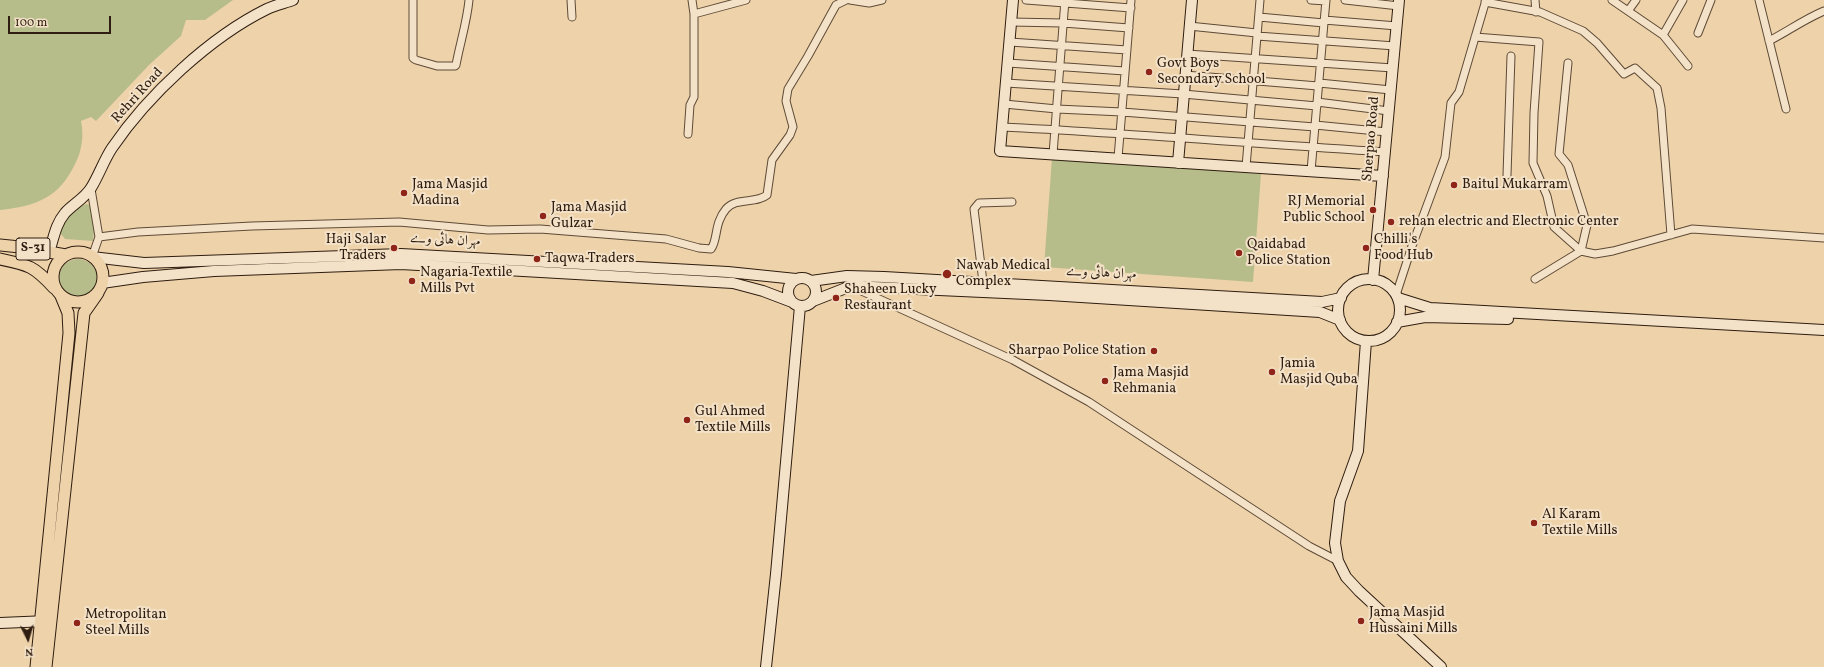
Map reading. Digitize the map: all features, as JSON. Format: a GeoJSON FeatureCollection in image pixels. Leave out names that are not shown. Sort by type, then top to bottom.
{"type":"FeatureCollection","features":[{"type":"Feature","properties":{"kind":"main road","name":"Rehri Road"},"geometry":{"type":"LineString","coordinates":[[49,252],[56,227],[66,213],[91,189],[112,148],[144,107],[178,73],[210,46],[239,25],[268,8],[293,0]]}},
{"type":"Feature","properties":{"kind":"main road"},"geometry":{"type":"LineString","coordinates":[[1013,0],[1000,151],[1383,176]]}},
{"type":"Feature","properties":{"kind":"main road"},"geometry":{"type":"LineString","coordinates":[[1178,162],[1192,0]]}},
{"type":"Feature","properties":{"kind":"main road","name":"Sherpao Road"},"geometry":{"type":"LineString","coordinates":[[1373,280],[1399,3]]}},
{"type":"Feature","properties":{"kind":"main road","name":"S-31"},"geometry":{"type":"LineString","coordinates":[[0,245],[20,246],[66,255]]}},
{"type":"Feature","properties":{"kind":"main road"},"geometry":{"type":"LineString","coordinates":[[36,667],[45,621],[84,313],[100,288],[102,273],[98,263],[92,257],[84,253],[74,252],[57,261],[52,278],[68,313],[70,328],[45,621],[46,667]]}},
{"type":"Feature","properties":{"kind":"main road","name":"مہران ہائی وے"},"geometry":{"type":"LineString","coordinates":[[92,257],[144,263],[401,254],[728,272],[796,279]]}},
{"type":"Feature","properties":{"kind":"main road","name":"S-31"},"geometry":{"type":"LineString","coordinates":[[0,259],[26,264],[41,274],[58,292]]}},
{"type":"Feature","properties":{"kind":"main road"},"geometry":{"type":"LineString","coordinates":[[58,292],[69,301],[79,302],[89,300],[100,288],[143,276],[214,271],[401,264],[733,283],[763,291],[796,304],[808,304],[851,286],[1049,295],[1320,312],[1340,320]]}},
{"type":"Feature","properties":{"kind":"main road","name":"مہران ہائی وے"},"geometry":{"type":"LineString","coordinates":[[811,280],[847,276],[982,282],[1322,302],[1341,298]]}},
{"type":"Feature","properties":{"kind":"main road"},"geometry":{"type":"LineString","coordinates":[[766,667],[776,574],[796,304],[788,292],[789,287],[796,279],[801,278],[811,280],[816,290],[813,301]]}},
{"type":"Feature","properties":{"kind":"main road"},"geometry":{"type":"LineString","coordinates":[[1373,280],[1382,282],[1390,287],[1397,296],[1400,305],[1400,317],[1390,333],[1383,338],[1366,341],[1357,339],[1350,334],[1340,320],[1338,309],[1341,298],[1348,288],[1360,281],[1373,280]]}},
{"type":"Feature","properties":{"kind":"main road"},"geometry":{"type":"LineString","coordinates":[[1397,296],[1430,308],[1824,336]]}},
{"type":"Feature","properties":{"kind":"main road"},"geometry":{"type":"LineString","coordinates":[[1398,322],[1425,317],[1524,319],[1824,330]]}},
{"type":"Feature","properties":{"kind":"main road"},"geometry":{"type":"LineString","coordinates":[[1366,341],[1358,451],[1340,501],[1335,543],[1338,561],[1346,577],[1359,591],[1441,667]]}},
{"type":"Feature","properties":{"kind":"main road"},"geometry":{"type":"LineString","coordinates":[[0,623],[45,621]]}},
{"type":"Feature","properties":{"kind":"street"},"geometry":{"type":"LineString","coordinates":[[413,0],[414,59],[437,66],[455,66],[460,43],[467,22],[469,0]]}},
{"type":"Feature","properties":{"kind":"street"},"geometry":{"type":"LineString","coordinates":[[571,0],[572,17]]}},
{"type":"Feature","properties":{"kind":"street"},"geometry":{"type":"LineString","coordinates":[[688,134],[690,105],[694,96],[694,14],[692,0]]}},
{"type":"Feature","properties":{"kind":"street"},"geometry":{"type":"LineString","coordinates":[[694,14],[746,0]]}},
{"type":"Feature","properties":{"kind":"street"},"geometry":{"type":"LineString","coordinates":[[99,237],[138,232],[252,226],[399,222],[488,230],[540,229],[658,238],[699,248],[711,249],[719,218],[727,207],[736,202],[760,198],[767,195],[772,160],[790,135],[793,128],[786,101],[788,89],[836,5],[845,0]]}},
{"type":"Feature","properties":{"kind":"street"},"geometry":{"type":"LineString","coordinates":[[850,0],[869,3],[882,0]]}},
{"type":"Feature","properties":{"kind":"street"},"geometry":{"type":"LineString","coordinates":[[1026,0],[1131,4],[1118,158]]}},
{"type":"Feature","properties":{"kind":"street"},"geometry":{"type":"LineString","coordinates":[[1246,167],[1260,0]]}},
{"type":"Feature","properties":{"kind":"street"},"geometry":{"type":"LineString","coordinates":[[1311,0],[1326,1],[1311,171]]}},
{"type":"Feature","properties":{"kind":"street"},"geometry":{"type":"LineString","coordinates":[[1345,0],[1399,3]]}},
{"type":"Feature","properties":{"kind":"street"},"geometry":{"type":"LineString","coordinates":[[1535,0],[1536,12]]}},
{"type":"Feature","properties":{"kind":"street"},"geometry":{"type":"LineString","coordinates":[[1613,0],[1663,35],[1688,66]]}},
{"type":"Feature","properties":{"kind":"street"},"geometry":{"type":"LineString","coordinates":[[1628,11],[1636,0]]}},
{"type":"Feature","properties":{"kind":"street"},"geometry":{"type":"LineString","coordinates":[[1663,35],[1683,0]]}},
{"type":"Feature","properties":{"kind":"street"},"geometry":{"type":"LineString","coordinates":[[1698,33],[1711,0]]}},
{"type":"Feature","properties":{"kind":"street"},"geometry":{"type":"LineString","coordinates":[[1760,0],[1786,109]]}},
{"type":"Feature","properties":{"kind":"street"},"geometry":{"type":"LineString","coordinates":[[1053,154],[1065,1]]}},
{"type":"Feature","properties":{"kind":"street"},"geometry":{"type":"LineString","coordinates":[[1397,296],[1412,246],[1445,158],[1451,103],[1459,92],[1486,1],[1536,12],[1583,31],[1597,43],[1624,74],[1635,68],[1657,88],[1661,108],[1671,235]]}},
{"type":"Feature","properties":{"kind":"street"},"geometry":{"type":"LineString","coordinates":[[1769,41],[1798,26],[1807,18],[1824,11]]}},
{"type":"Feature","properties":{"kind":"street"},"geometry":{"type":"LineString","coordinates":[[1259,17],[1397,26]]}},
{"type":"Feature","properties":{"kind":"street"},"geometry":{"type":"LineString","coordinates":[[1011,22],[1063,23],[1129,28]]}},
{"type":"Feature","properties":{"kind":"street"},"geometry":{"type":"LineString","coordinates":[[1189,26],[1322,42],[1395,46]]}},
{"type":"Feature","properties":{"kind":"street"},"geometry":{"type":"LineString","coordinates":[[1475,37],[1539,42],[1534,113],[1533,163],[1547,196],[1554,227],[1581,250],[1595,254],[1613,251],[1692,229],[1824,238]]}},
{"type":"Feature","properties":{"kind":"street"},"geometry":{"type":"LineString","coordinates":[[1010,42],[1127,50]]}},
{"type":"Feature","properties":{"kind":"street"},"geometry":{"type":"LineString","coordinates":[[1187,54],[1393,68]]}},
{"type":"Feature","properties":{"kind":"street"},"geometry":{"type":"LineString","coordinates":[[1507,175],[1511,56]]}},
{"type":"Feature","properties":{"kind":"street"},"geometry":{"type":"LineString","coordinates":[[1535,279],[1581,250],[1587,225],[1568,164],[1559,154],[1568,62]]}},
{"type":"Feature","properties":{"kind":"street"},"geometry":{"type":"LineString","coordinates":[[1008,63],[1125,71]]}},
{"type":"Feature","properties":{"kind":"street"},"geometry":{"type":"LineString","coordinates":[[1185,75],[1391,90]]}},
{"type":"Feature","properties":{"kind":"street"},"geometry":{"type":"LineString","coordinates":[[1006,83],[1183,94],[1389,111]]}},
{"type":"Feature","properties":{"kind":"street"},"geometry":{"type":"LineString","coordinates":[[1004,104],[1387,132]]}},
{"type":"Feature","properties":{"kind":"street"},"geometry":{"type":"LineString","coordinates":[[1002,127],[1120,132],[1248,144],[1385,152]]}},
{"type":"Feature","properties":{"kind":"street"},"geometry":{"type":"LineString","coordinates":[[91,189],[99,237],[92,257]]}},
{"type":"Feature","properties":{"kind":"street"},"geometry":{"type":"LineString","coordinates":[[982,282],[974,208],[979,203],[1012,202]]}},
{"type":"Feature","properties":{"kind":"street"},"geometry":{"type":"LineString","coordinates":[[851,286],[1013,360],[1089,402],[1309,546],[1338,561]]}},
{"type":"Feature","properties":{"kind":"green space"},"geometry":{"type":"Polygon","coordinates":[[[0,0],[233,0],[205,20],[186,20],[181,36],[149,65],[96,121],[91,117],[81,121],[82,143],[79,154],[69,176],[62,185],[45,198],[35,203],[0,210],[0,0]]]}},
{"type":"Feature","properties":{"kind":"green space"},"geometry":{"type":"Polygon","coordinates":[[[1052,158],[1261,174],[1253,282],[1044,267],[1052,158]]]}},
{"type":"Feature","properties":{"kind":"green space"},"geometry":{"type":"Polygon","coordinates":[[[87,204],[91,206],[94,231],[93,241],[65,239],[60,233],[67,220],[73,212],[87,204]]]}},
{"type":"Feature","properties":{"kind":"green space"},"geometry":{"type":"Polygon","coordinates":[[[78,259],[88,262],[94,268],[97,278],[94,288],[88,294],[78,297],[68,294],[62,288],[59,278],[62,268],[68,262],[78,259]]]}},
{"type":"Feature","properties":{"kind":"place","name":"Govt Boys Secondary School"},"geometry":{"type":"Point","coordinates":[1149,72]}},
{"type":"Feature","properties":{"kind":"place","name":"Baitul Mukarram"},"geometry":{"type":"Point","coordinates":[1454,185]}},
{"type":"Feature","properties":{"kind":"place","name":"Jama Masjid Madina"},"geometry":{"type":"Point","coordinates":[404,193]}},
{"type":"Feature","properties":{"kind":"place","name":"RJ Memorial Public School"},"geometry":{"type":"Point","coordinates":[1373,210]}},
{"type":"Feature","properties":{"kind":"place","name":"Jama Masjid Gulzar"},"geometry":{"type":"Point","coordinates":[543,216]}},
{"type":"Feature","properties":{"kind":"place","name":"rehan electric and Electronic Center"},"geometry":{"type":"Point","coordinates":[1391,222]}},
{"type":"Feature","properties":{"kind":"place","name":"Haji Salar Traders"},"geometry":{"type":"Point","coordinates":[394,248]}},
{"type":"Feature","properties":{"kind":"place","name":"Chilli's Food Hub"},"geometry":{"type":"Point","coordinates":[1366,248]}},
{"type":"Feature","properties":{"kind":"place","name":"Qaidabad Police Station"},"geometry":{"type":"Point","coordinates":[1239,253]}},
{"type":"Feature","properties":{"kind":"place","name":"Taqwa Traders"},"geometry":{"type":"Point","coordinates":[537,259]}},
{"type":"Feature","properties":{"kind":"place","name":"Nawab Medical Complex"},"geometry":{"type":"Point","coordinates":[947,274]}},
{"type":"Feature","properties":{"kind":"place","name":"Nagaria Textile Mills Pvt"},"geometry":{"type":"Point","coordinates":[412,281]}},
{"type":"Feature","properties":{"kind":"place","name":"Shaheen Lucky Restaurant"},"geometry":{"type":"Point","coordinates":[836,298]}},
{"type":"Feature","properties":{"kind":"place","name":"Sharpao Police Station"},"geometry":{"type":"Point","coordinates":[1154,351]}},
{"type":"Feature","properties":{"kind":"place","name":"Jamia Masjid Quba"},"geometry":{"type":"Point","coordinates":[1272,372]}},
{"type":"Feature","properties":{"kind":"place","name":"Jama Masjid Rehmania"},"geometry":{"type":"Point","coordinates":[1105,381]}},
{"type":"Feature","properties":{"kind":"place","name":"Gul Ahmed Textile Mills"},"geometry":{"type":"Point","coordinates":[687,420]}},
{"type":"Feature","properties":{"kind":"place","name":"Al Karam Textile Mills"},"geometry":{"type":"Point","coordinates":[1534,523]}},
{"type":"Feature","properties":{"kind":"place","name":"Jama Masjid Hussaini Mills"},"geometry":{"type":"Point","coordinates":[1361,621]}},
{"type":"Feature","properties":{"kind":"place","name":"Metropolitan Steel Mills"},"geometry":{"type":"Point","coordinates":[77,623]}}]}
